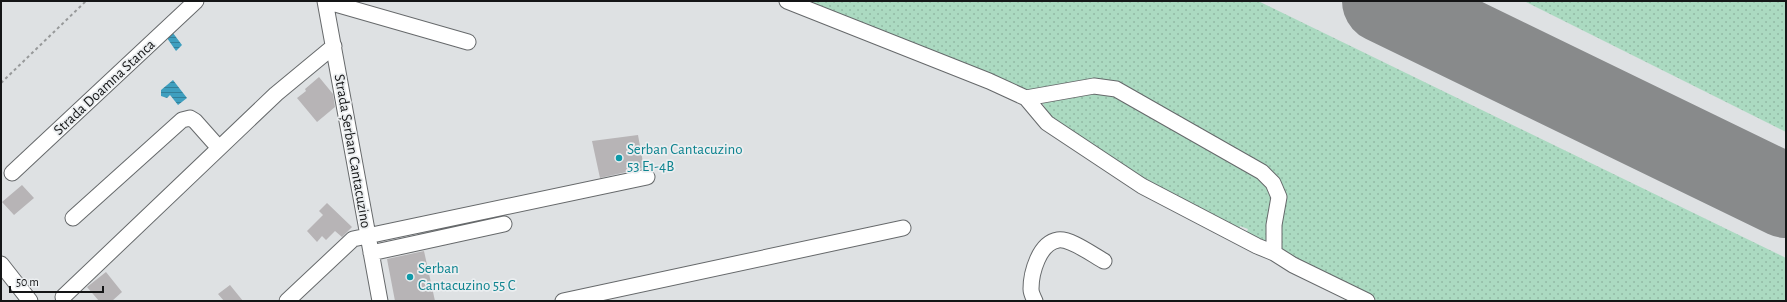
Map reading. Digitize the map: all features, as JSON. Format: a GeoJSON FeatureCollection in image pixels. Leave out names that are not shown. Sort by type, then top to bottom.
{"type":"FeatureCollection","features":[{"type":"Feature","properties":{"kind":"street","name":"Strada Doamna Stanca"},"geometry":{"type":"LineString","coordinates":[[12,173],[196,1]]}},
{"type":"Feature","properties":{"kind":"street"},"geometry":{"type":"LineString","coordinates":[[325,1],[468,42]]}},
{"type":"Feature","properties":{"kind":"street","name":"Strada Șerban Cantacuzino"},"geometry":{"type":"LineString","coordinates":[[325,1],[380,301]]}},
{"type":"Feature","properties":{"kind":"street"},"geometry":{"type":"LineString","coordinates":[[787,1],[989,81],[1026,98],[1047,123],[1142,186],[1257,246],[1274,253],[1293,265],[1367,301]]}},
{"type":"Feature","properties":{"kind":"street"},"geometry":{"type":"LineString","coordinates":[[63,297],[276,94],[334,46]]}},
{"type":"Feature","properties":{"kind":"street"},"geometry":{"type":"LineString","coordinates":[[1026,98],[1094,86],[1116,88],[1262,172],[1273,183],[1279,197],[1274,225],[1274,253]]}},
{"type":"Feature","properties":{"kind":"street"},"geometry":{"type":"LineString","coordinates":[[73,218],[182,120],[190,118],[195,121],[219,148]]}},
{"type":"Feature","properties":{"kind":"street"},"geometry":{"type":"LineString","coordinates":[[287,301],[353,239],[647,177]]}},
{"type":"Feature","properties":{"kind":"street"},"geometry":{"type":"LineString","coordinates":[[371,253],[504,224]]}},
{"type":"Feature","properties":{"kind":"street"},"geometry":{"type":"LineString","coordinates":[[564,301],[903,228]]}},
{"type":"Feature","properties":{"kind":"street"},"geometry":{"type":"LineString","coordinates":[[1035,301],[1031,290],[1034,270],[1042,253],[1050,244],[1059,240],[1070,242],[1104,261]]}},
{"type":"Feature","properties":{"kind":"street"},"geometry":{"type":"LineString","coordinates":[[1,264],[30,301]]}},
{"type":"Feature","properties":{"kind":"path"},"geometry":{"type":"LineString","coordinates":[[1,83],[86,1]]}},
{"type":"Feature","properties":{"kind":"green space"},"geometry":{"type":"Polygon","coordinates":[[[794,1],[1258,1],[1786,258],[1786,301],[1379,301],[1294,260],[1282,251],[1277,237],[1279,184],[1116,86],[1038,92],[1023,90],[794,1]]]}},
{"type":"Feature","properties":{"kind":"green space"},"geometry":{"type":"Polygon","coordinates":[[[1524,1],[1786,1],[1786,132],[1524,1]]]}},
{"type":"Feature","properties":{"kind":"green space"},"geometry":{"type":"Polygon","coordinates":[[[1109,91],[1255,171],[1273,195],[1267,245],[1246,234],[1248,229],[1240,226],[1239,230],[1162,190],[1053,121],[1040,99],[1109,91]]]}},
{"type":"Feature","properties":{"kind":"water"},"geometry":{"type":"Polygon","coordinates":[[[173,33],[182,45],[176,51],[167,38],[173,33]]]}},
{"type":"Feature","properties":{"kind":"water"},"geometry":{"type":"Polygon","coordinates":[[[173,80],[187,98],[178,105],[170,95],[167,98],[161,96],[161,90],[173,80]]]}},
{"type":"Feature","properties":{"kind":"building"},"geometry":{"type":"Polygon","coordinates":[[[319,77],[333,94],[335,107],[317,122],[297,98],[319,77]]]}},
{"type":"Feature","properties":{"kind":"building","name":"Serban Cantacuzino 53 E1-4B"},"geometry":{"type":"Polygon","coordinates":[[[638,135],[644,168],[600,178],[592,141],[638,135]]]}},
{"type":"Feature","properties":{"kind":"building"},"geometry":{"type":"Polygon","coordinates":[[[22,185],[34,198],[14,215],[2,202],[22,185]]]}},
{"type":"Feature","properties":{"kind":"building"},"geometry":{"type":"Polygon","coordinates":[[[327,203],[352,227],[342,237],[335,231],[326,240],[322,236],[317,242],[307,231],[323,215],[319,211],[327,203]]]}},
{"type":"Feature","properties":{"kind":"building","name":"Serban Cantacuzino 55 C"},"geometry":{"type":"Polygon","coordinates":[[[424,251],[435,301],[395,301],[387,259],[424,251]]]}},
{"type":"Feature","properties":{"kind":"building"},"geometry":{"type":"Polygon","coordinates":[[[106,272],[122,292],[112,301],[99,301],[87,287],[106,272]]]}},
{"type":"Feature","properties":{"kind":"building"},"geometry":{"type":"Polygon","coordinates":[[[230,285],[243,301],[224,301],[218,294],[230,285]]]}},
{"type":"Feature","properties":{"kind":"runway"},"geometry":{"type":"LineString","coordinates":[[1384,1],[1786,196]]}},
{"type":"Feature","properties":{"kind":"place","name":"Serban Cantacuzino 53 E1-4B"},"geometry":{"type":"Point","coordinates":[619,158]}},
{"type":"Feature","properties":{"kind":"place","name":"Serban Cantacuzino 55 C"},"geometry":{"type":"Point","coordinates":[410,277]}}]}
